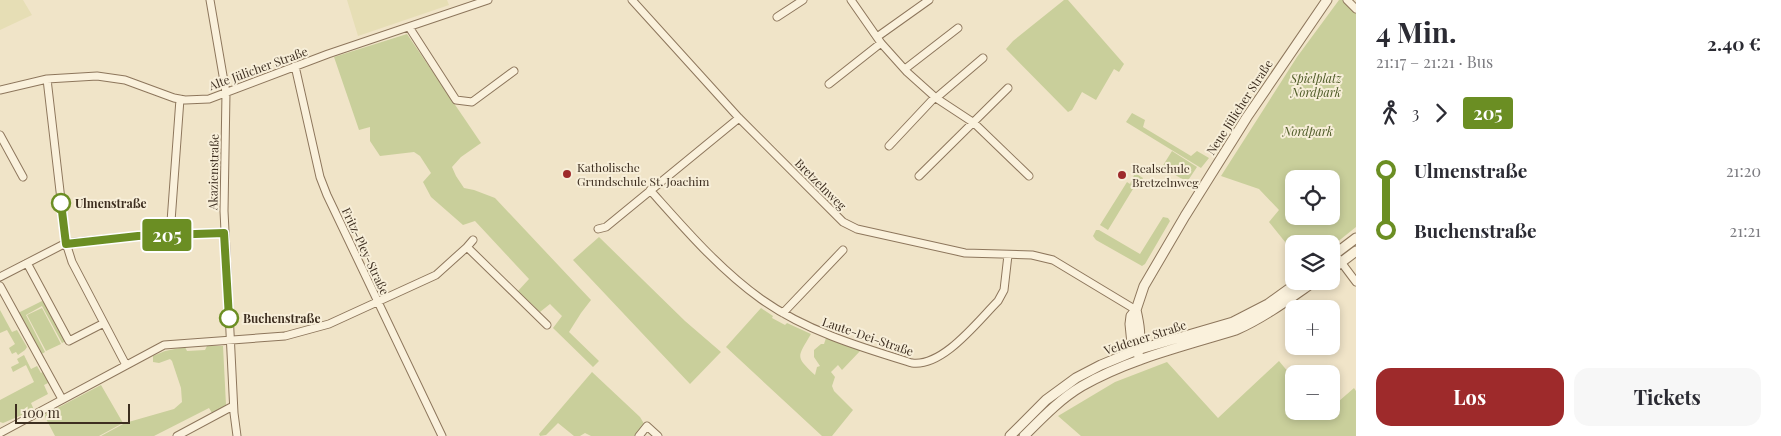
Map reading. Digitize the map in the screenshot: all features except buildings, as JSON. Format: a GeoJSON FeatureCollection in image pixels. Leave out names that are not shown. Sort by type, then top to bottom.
{"type":"FeatureCollection","features":[{"type":"Feature","properties":{"kind":"street","name":"Akazienstraße"},"geometry":{"type":"LineString","coordinates":[[210,0],[226,93],[224,233],[233,406],[237,436]]}},
{"type":"Feature","properties":{"kind":"street","name":"Alte Jülicher Straße"},"geometry":{"type":"LineString","coordinates":[[0,90],[47,79],[78,76],[113,77],[180,99],[209,99],[295,66],[488,0]]}},
{"type":"Feature","properties":{"kind":"street","name":"Bretzelnweg"},"geometry":{"type":"LineString","coordinates":[[632,0],[739,118],[843,222],[850,226],[965,254],[1032,255],[1053,260],[1136,310]]}},
{"type":"Feature","properties":{"kind":"street"},"geometry":{"type":"LineString","coordinates":[[777,17],[803,0]]}},
{"type":"Feature","properties":{"kind":"street"},"geometry":{"type":"LineString","coordinates":[[828,84],[929,0]]}},
{"type":"Feature","properties":{"kind":"street","name":"Neue Jülicher Straße"},"geometry":{"type":"LineString","coordinates":[[1140,360],[1137,350],[1140,336],[1136,310],[1144,286],[1191,206],[1247,117],[1327,0]]}},
{"type":"Feature","properties":{"kind":"street"},"geometry":{"type":"LineString","coordinates":[[1347,0],[1356,9]]}},
{"type":"Feature","properties":{"kind":"street"},"geometry":{"type":"LineString","coordinates":[[854,1],[879,40],[905,69],[936,98],[974,123],[1029,176]]}},
{"type":"Feature","properties":{"kind":"street"},"geometry":{"type":"LineString","coordinates":[[409,27],[456,100],[472,102],[514,71]]}},
{"type":"Feature","properties":{"kind":"street"},"geometry":{"type":"LineString","coordinates":[[905,69],[958,28]]}},
{"type":"Feature","properties":{"kind":"street"},"geometry":{"type":"LineString","coordinates":[[889,146],[936,98],[983,58]]}},
{"type":"Feature","properties":{"kind":"street","name":"Fritz-Pley-Straße"},"geometry":{"type":"LineString","coordinates":[[295,66],[324,186],[442,436]]}},
{"type":"Feature","properties":{"kind":"street"},"geometry":{"type":"LineString","coordinates":[[47,79],[66,244],[72,262],[126,365]]}},
{"type":"Feature","properties":{"kind":"street"},"geometry":{"type":"LineString","coordinates":[[919,176],[1008,88]]}},
{"type":"Feature","properties":{"kind":"street"},"geometry":{"type":"LineString","coordinates":[[170,235],[180,99]]}},
{"type":"Feature","properties":{"kind":"street"},"geometry":{"type":"LineString","coordinates":[[598,229],[606,227],[739,118]]}},
{"type":"Feature","properties":{"kind":"street"},"geometry":{"type":"LineString","coordinates":[[0,135],[22,177]]}},
{"type":"Feature","properties":{"kind":"street","name":"Laute-Dei-Straße"},"geometry":{"type":"LineString","coordinates":[[650,190],[718,262],[744,286],[783,313],[819,332],[912,363],[925,363],[948,352],[998,301],[1004,290],[1008,256]]}},
{"type":"Feature","properties":{"kind":"street"},"geometry":{"type":"LineString","coordinates":[[0,277],[66,244],[138,236],[224,233]]}},
{"type":"Feature","properties":{"kind":"street"},"geometry":{"type":"LineString","coordinates":[[1340,251],[1356,238]]}},
{"type":"Feature","properties":{"kind":"street"},"geometry":{"type":"LineString","coordinates":[[0,433],[164,345],[285,336],[329,324],[436,275],[473,240]]}},
{"type":"Feature","properties":{"kind":"street"},"geometry":{"type":"LineString","coordinates":[[467,247],[547,325]]}},
{"type":"Feature","properties":{"kind":"street"},"geometry":{"type":"LineString","coordinates":[[783,313],[843,250]]}},
{"type":"Feature","properties":{"kind":"street"},"geometry":{"type":"LineString","coordinates":[[1356,251],[1341,263],[1356,282]]}},
{"type":"Feature","properties":{"kind":"street"},"geometry":{"type":"LineString","coordinates":[[26,263],[69,341],[104,323]]}},
{"type":"Feature","properties":{"kind":"street"},"geometry":{"type":"LineString","coordinates":[[0,286],[62,400]]}},
{"type":"Feature","properties":{"kind":"street","name":"Veldener Straße"},"geometry":{"type":"LineString","coordinates":[[1010,436],[1046,400],[1076,378],[1137,350],[1233,322],[1268,304],[1287,290]]}},
{"type":"Feature","properties":{"kind":"street","name":"Veldener Straße"},"geometry":{"type":"LineString","coordinates":[[1024,436],[1052,408],[1081,387],[1140,360],[1236,330],[1273,311],[1302,290]]}},
{"type":"Feature","properties":{"kind":"street"},"geometry":{"type":"LineString","coordinates":[[177,436],[233,406]]}},
{"type":"Feature","properties":{"kind":"street"},"geometry":{"type":"LineString","coordinates":[[639,436],[647,426],[658,436]]}},
{"type":"Feature","properties":{"kind":"shaded area"},"geometry":{"type":"Polygon","coordinates":[[[0,0],[23,0],[32,15],[0,30],[0,0]]]}},
{"type":"Feature","properties":{"kind":"shaded area"},"geometry":{"type":"Polygon","coordinates":[[[347,0],[447,0],[449,5],[358,36],[347,0]]]}},
{"type":"Feature","properties":{"kind":"green space"},"geometry":{"type":"Polygon","coordinates":[[[1064,0],[1068,0],[1124,64],[1119,72],[1114,69],[1096,100],[1082,92],[1072,110],[1068,112],[1006,49],[1013,41],[1064,0]]]}},
{"type":"Feature","properties":{"kind":"green space","name":"Nordpark"},"geometry":{"type":"Polygon","coordinates":[[[1339,0],[1345,0],[1356,11],[1356,227],[1340,240],[1340,235],[1285,235],[1285,242],[1269,222],[1279,210],[1259,189],[1221,176],[1297,57],[1339,0]]]}},
{"type":"Feature","properties":{"kind":"green space"},"geometry":{"type":"Polygon","coordinates":[[[407,34],[481,143],[461,157],[452,167],[464,188],[495,198],[591,300],[569,332],[599,361],[593,367],[553,328],[562,316],[550,304],[540,312],[518,291],[529,279],[475,221],[463,225],[431,197],[423,182],[431,173],[420,156],[414,152],[380,156],[370,141],[370,127],[359,130],[334,57],[407,34]]]}},
{"type":"Feature","properties":{"kind":"green space"},"geometry":{"type":"Polygon","coordinates":[[[1132,113],[1145,120],[1143,127],[1191,156],[1197,151],[1209,158],[1201,168],[1126,122],[1132,113]]]}},
{"type":"Feature","properties":{"kind":"green space"},"geometry":{"type":"Polygon","coordinates":[[[1172,151],[1197,167],[1187,182],[1162,167],[1172,151]]]}},
{"type":"Feature","properties":{"kind":"green space"},"geometry":{"type":"Polygon","coordinates":[[[1135,173],[1143,178],[1137,188],[1133,189],[1108,230],[1100,225],[1127,182],[1130,184],[1135,173]]]}},
{"type":"Feature","properties":{"kind":"green space"},"geometry":{"type":"Polygon","coordinates":[[[1163,217],[1168,218],[1170,221],[1142,266],[1096,240],[1093,236],[1096,230],[1099,230],[1140,254],[1163,217]]]}},
{"type":"Feature","properties":{"kind":"green space"},"geometry":{"type":"Polygon","coordinates":[[[599,237],[685,321],[721,352],[690,384],[573,260],[599,237]]]}},
{"type":"Feature","properties":{"kind":"green space"},"geometry":{"type":"Polygon","coordinates":[[[44,300],[66,341],[62,343],[42,306],[26,315],[45,352],[40,355],[18,313],[44,300]]]}},
{"type":"Feature","properties":{"kind":"green space"},"geometry":{"type":"Polygon","coordinates":[[[42,308],[61,344],[46,351],[27,315],[42,308]]]}},
{"type":"Feature","properties":{"kind":"green space"},"geometry":{"type":"Polygon","coordinates":[[[761,308],[773,316],[772,318],[785,325],[787,323],[811,334],[800,356],[804,364],[815,375],[817,367],[820,366],[814,357],[814,350],[821,344],[824,344],[826,338],[861,350],[842,370],[838,365],[831,372],[835,377],[832,386],[834,391],[853,410],[832,436],[822,436],[726,347],[761,308]]]}},
{"type":"Feature","properties":{"kind":"green space"},"geometry":{"type":"Polygon","coordinates":[[[0,310],[12,332],[17,330],[27,347],[18,355],[16,352],[12,354],[9,348],[15,344],[7,330],[0,333],[0,310]]]}},
{"type":"Feature","properties":{"kind":"green space"},"geometry":{"type":"Polygon","coordinates":[[[207,346],[223,346],[226,405],[212,413],[209,408],[154,436],[101,436],[125,423],[174,409],[182,402],[181,388],[172,361],[170,359],[159,363],[153,362],[153,356],[165,351],[185,347],[187,351],[205,350],[207,346]]]}},
{"type":"Feature","properties":{"kind":"green space"},"geometry":{"type":"Polygon","coordinates":[[[24,355],[31,369],[37,366],[41,373],[44,371],[55,390],[53,391],[48,383],[44,385],[48,394],[31,403],[34,410],[3,423],[0,422],[0,400],[34,382],[26,365],[13,372],[11,367],[19,363],[17,359],[24,355]]]}},
{"type":"Feature","properties":{"kind":"green space"},"geometry":{"type":"Polygon","coordinates":[[[1279,361],[1285,368],[1285,420],[1340,420],[1340,400],[1354,388],[1356,391],[1356,436],[1081,436],[1058,416],[1115,382],[1167,362],[1218,418],[1279,361]]]}},
{"type":"Feature","properties":{"kind":"green space"},"geometry":{"type":"Polygon","coordinates":[[[592,372],[640,417],[646,427],[638,436],[591,436],[585,433],[580,436],[574,436],[558,423],[546,435],[540,436],[539,434],[592,372]]]}},
{"type":"Feature","properties":{"kind":"green space"},"geometry":{"type":"Polygon","coordinates":[[[101,385],[123,423],[99,436],[55,436],[44,415],[101,385]]]}},
{"type":"Feature","properties":{"kind":"bus line","name":"205"},"geometry":{"type":"LineString","coordinates":[[61,203],[66,244],[78,241],[138,236],[224,233],[229,318]]}},
{"type":"Feature","properties":{"kind":"place","name":"Katholische Grundschule St. Joachim"},"geometry":{"type":"Point","coordinates":[567,174]}},
{"type":"Feature","properties":{"kind":"place","name":"Realschule Bretzelnweg"},"geometry":{"type":"Point","coordinates":[1122,175]}},
{"type":"Feature","properties":{"kind":"place","name":"Ulmenstraße"},"geometry":{"type":"Point","coordinates":[61,203]}},
{"type":"Feature","properties":{"kind":"place","name":"Buchenstraße"},"geometry":{"type":"Point","coordinates":[229,318]}},
{"type":"Feature","properties":{"kind":"park label","name":"Spielplatz Nordpark"},"geometry":{"type":"Point","coordinates":[1316,85]}}]}
